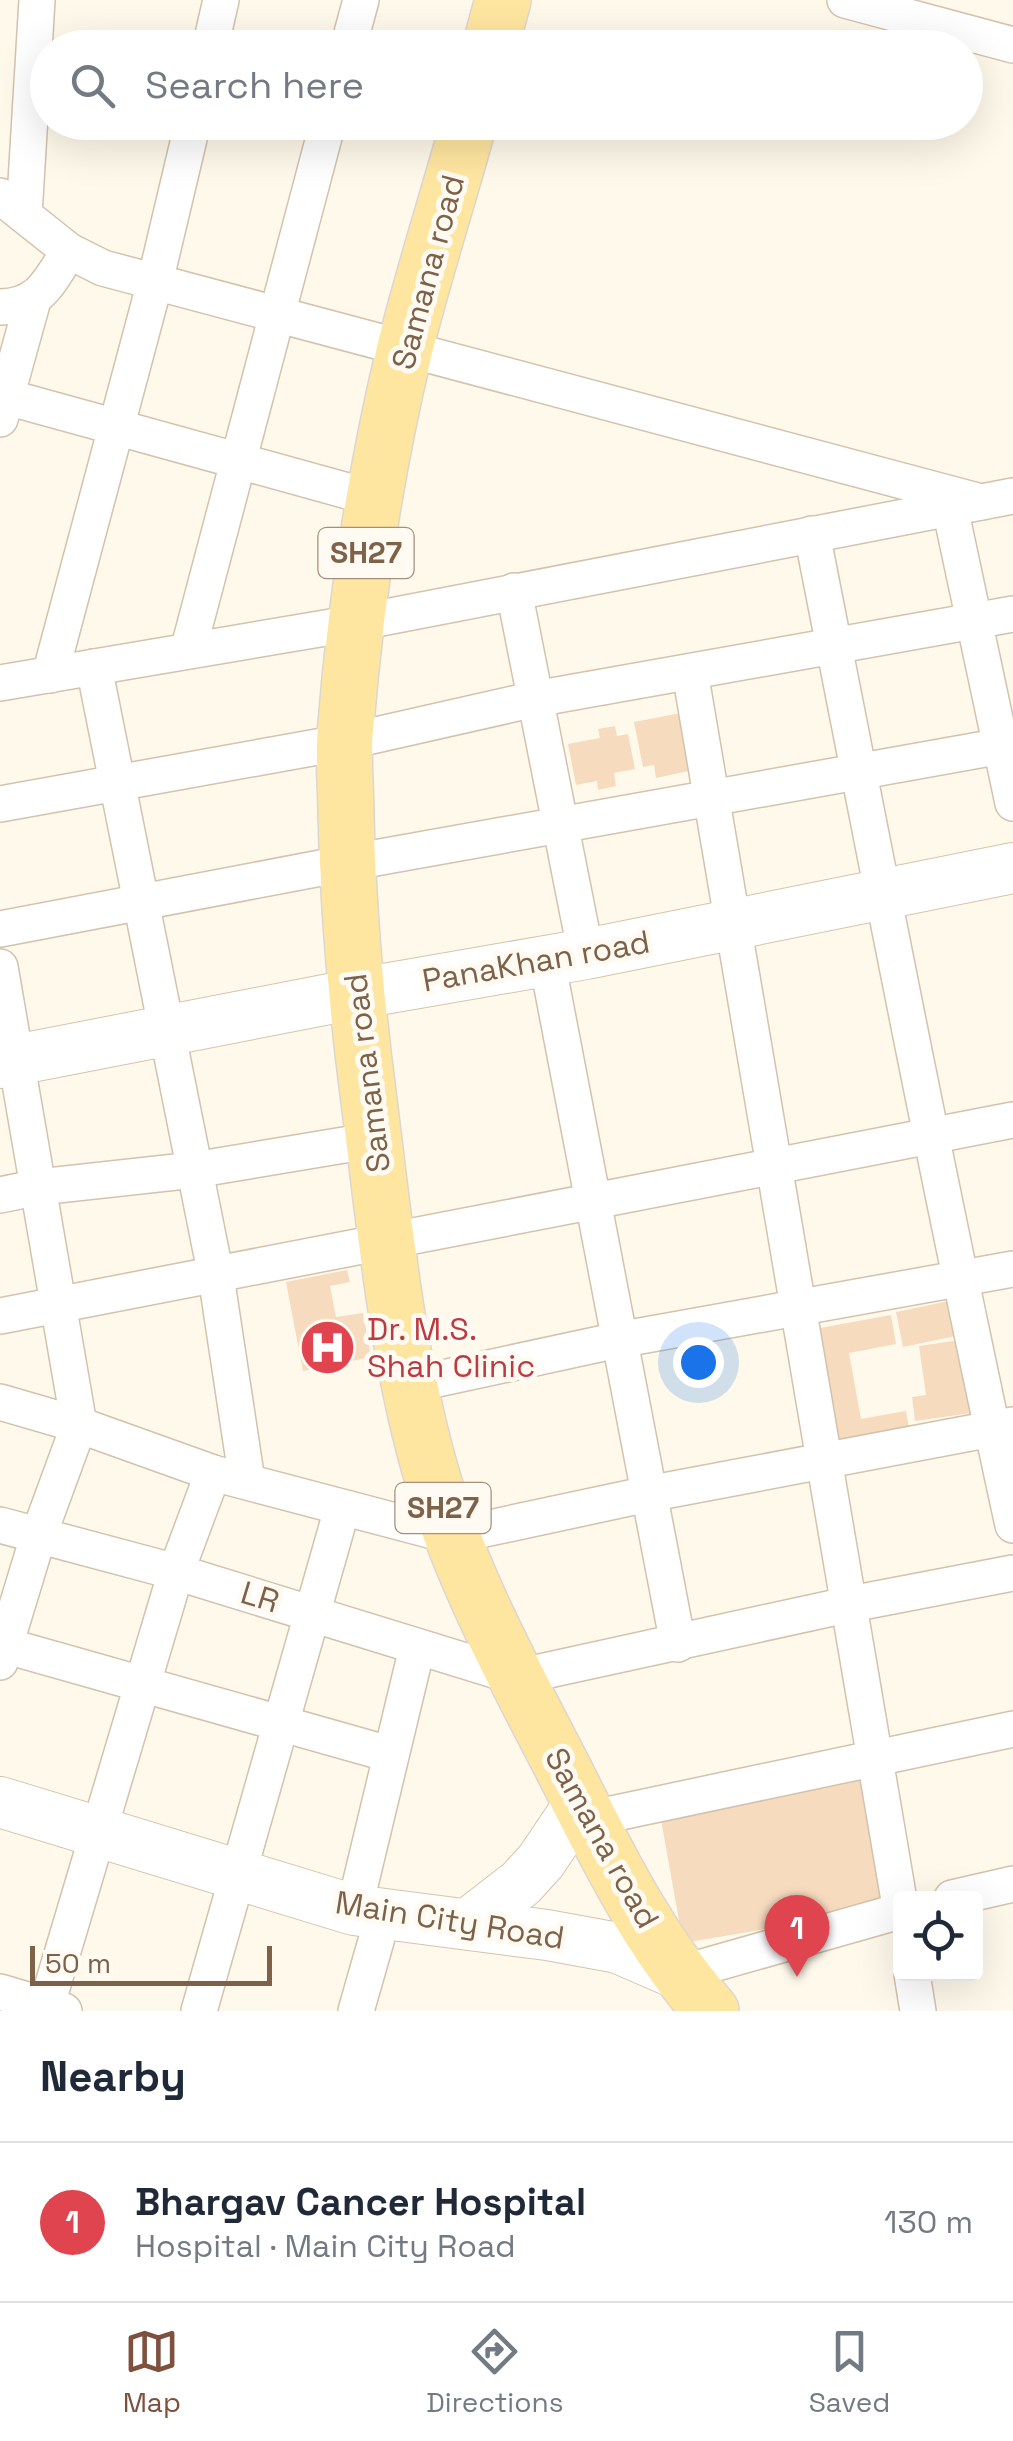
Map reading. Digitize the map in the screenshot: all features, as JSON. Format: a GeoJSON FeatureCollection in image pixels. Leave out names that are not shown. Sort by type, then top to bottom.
{"type":"FeatureCollection","features":[{"type":"Feature","properties":{"kind":"main road"},"geometry":{"type":"LineString","coordinates":[[495,30],[503,0]]}},
{"type":"Feature","properties":{"kind":"main road","name":"Samana road"},"geometry":{"type":"LineString","coordinates":[[464,140],[405,351],[373,498],[355,623],[345,742],[355,994],[410,1385],[429,1465],[452,1536],[584,1811],[694,1992]]}},
{"type":"Feature","properties":{"kind":"street"},"geometry":{"type":"LineString","coordinates":[[33,30],[37,0]]}},
{"type":"Feature","properties":{"kind":"street"},"geometry":{"type":"LineString","coordinates":[[214,30],[221,0]]}},
{"type":"Feature","properties":{"kind":"street"},"geometry":{"type":"LineString","coordinates":[[353,30],[361,0]]}},
{"type":"Feature","properties":{"kind":"street"},"geometry":{"type":"LineString","coordinates":[[846,0],[957,30]]}},
{"type":"Feature","properties":{"kind":"street"},"geometry":{"type":"LineString","coordinates":[[983,37],[1013,45]]}},
{"type":"Feature","properties":{"kind":"street"},"geometry":{"type":"LineString","coordinates":[[30,57],[12,205],[70,251],[102,268],[981,502]]}},
{"type":"Feature","properties":{"kind":"street"},"geometry":{"type":"LineString","coordinates":[[50,675],[156,282],[188,140]]}},
{"type":"Feature","properties":{"kind":"street"},"geometry":{"type":"LineString","coordinates":[[188,651],[323,140]]}},
{"type":"Feature","properties":{"kind":"street"},"geometry":{"type":"LineString","coordinates":[[70,251],[17,303],[2,404],[116,427],[373,498]]}},
{"type":"Feature","properties":{"kind":"street"},"geometry":{"type":"LineString","coordinates":[[0,683],[355,623],[981,502]]}},
{"type":"Feature","properties":{"kind":"street"},"geometry":{"type":"LineString","coordinates":[[981,502],[974,621],[1007,745],[1013,803]]}},
{"type":"Feature","properties":{"kind":"street"},"geometry":{"type":"LineString","coordinates":[[812,534],[959,1278],[1004,1427],[1013,1524]]}},
{"type":"Feature","properties":{"kind":"street"},"geometry":{"type":"LineString","coordinates":[[514,591],[561,826],[567,957],[592,1202],[678,1644]]}},
{"type":"Feature","properties":{"kind":"street"},"geometry":{"type":"LineString","coordinates":[[0,804],[345,742],[536,699],[1013,614]]}},
{"type":"Feature","properties":{"kind":"street"},"geometry":{"type":"LineString","coordinates":[[94,667],[216,1276],[248,1481]]}},
{"type":"Feature","properties":{"kind":"street"},"geometry":{"type":"LineString","coordinates":[[690,672],[897,1891]]}},
{"type":"Feature","properties":{"kind":"street"},"geometry":{"type":"LineString","coordinates":[[0,929],[1007,745]]}},
{"type":"Feature","properties":{"kind":"street","name":"PanaKhan road"},"geometry":{"type":"LineString","coordinates":[[9,1061],[567,957],[1013,868]]}},
{"type":"Feature","properties":{"kind":"street"},"geometry":{"type":"LineString","coordinates":[[0,968],[9,1061],[39,1187],[79,1424],[2,1650],[141,1684],[389,1754]]}},
{"type":"Feature","properties":{"kind":"street"},"geometry":{"type":"LineString","coordinates":[[0,1316],[1013,1120]]}},
{"type":"Feature","properties":{"kind":"street"},"geometry":{"type":"LineString","coordinates":[[0,1195],[194,1170],[374,1140]]}},
{"type":"Feature","properties":{"kind":"street"},"geometry":{"type":"LineString","coordinates":[[410,1385],[618,1340],[1013,1269]]}},
{"type":"Feature","properties":{"kind":"street"},"geometry":{"type":"LineString","coordinates":[[0,1402],[79,1424],[213,1473],[452,1536],[648,1494],[1004,1427]]}},
{"type":"Feature","properties":{"kind":"street"},"geometry":{"type":"LineString","coordinates":[[0,1992],[52,2009],[96,1831],[176,1572],[213,1473]]}},
{"type":"Feature","properties":{"kind":"street"},"geometry":{"type":"LineString","coordinates":[[198,2011],[342,1509]]}},
{"type":"Feature","properties":{"kind":"street","name":"LR"},"geometry":{"type":"LineString","coordinates":[[0,1525],[176,1572],[517,1677]]}},
{"type":"Feature","properties":{"kind":"street"},"geometry":{"type":"LineString","coordinates":[[517,1677],[850,1604],[1013,1573]]}},
{"type":"Feature","properties":{"kind":"street"},"geometry":{"type":"LineString","coordinates":[[356,2011],[389,1754],[418,1648]]}},
{"type":"Feature","properties":{"kind":"street"},"geometry":{"type":"LineString","coordinates":[[468,1924],[521,1883],[584,1811],[1013,1729]]}},
{"type":"Feature","properties":{"kind":"street","name":"Main City Road"},"geometry":{"type":"LineString","coordinates":[[0,1802],[369,1912],[618,1948],[694,1992]]}},
{"type":"Feature","properties":{"kind":"street"},"geometry":{"type":"LineString","coordinates":[[982,1891],[1013,1884]]}},
{"type":"Feature","properties":{"kind":"street"},"geometry":{"type":"LineString","coordinates":[[694,1992],[893,1912]]}},
{"type":"Feature","properties":{"kind":"street"},"geometry":{"type":"LineString","coordinates":[[913,1981],[918,2011]]}},
{"type":"Feature","properties":{"kind":"building"},"geometry":{"type":"Polygon","coordinates":[[[686,712],[698,769],[656,778],[654,765],[643,767],[634,722],[686,712]]]}},
{"type":"Feature","properties":{"kind":"building"},"geometry":{"type":"Polygon","coordinates":[[[615,726],[617,736],[628,734],[635,769],[614,773],[616,786],[598,790],[597,781],[576,785],[568,744],[600,738],[598,729],[615,726]]]}},
{"type":"Feature","properties":{"kind":"building"},"geometry":{"type":"Polygon","coordinates":[[[347,1270],[350,1282],[330,1286],[336,1317],[363,1313],[371,1357],[303,1371],[286,1282],[347,1270]]]}},
{"type":"Feature","properties":{"kind":"building"},"geometry":{"type":"Polygon","coordinates":[[[954,1300],[961,1335],[903,1347],[896,1312],[954,1300]]]}},
{"type":"Feature","properties":{"kind":"building"},"geometry":{"type":"Polygon","coordinates":[[[891,1315],[896,1344],[849,1353],[861,1419],[906,1411],[909,1428],[830,1442],[809,1330],[891,1315]]]}},
{"type":"Feature","properties":{"kind":"building"},"geometry":{"type":"Polygon","coordinates":[[[967,1339],[978,1412],[915,1421],[912,1397],[926,1395],[919,1346],[967,1339]]]}},
{"type":"Feature","properties":{"kind":"building"},"geometry":{"type":"Polygon","coordinates":[[[865,1779],[888,1908],[683,1943],[660,1814],[865,1779]]]}},
{"type":"Feature","properties":{"kind":"place","name":"Dr. M.S. Shah Clinic"},"geometry":{"type":"Point","coordinates":[328,1347]}},
{"type":"Feature","properties":{"kind":"place","name":"Bhargav Cancer Hospital"},"geometry":{"type":"Point","coordinates":[797,1977]}}]}
